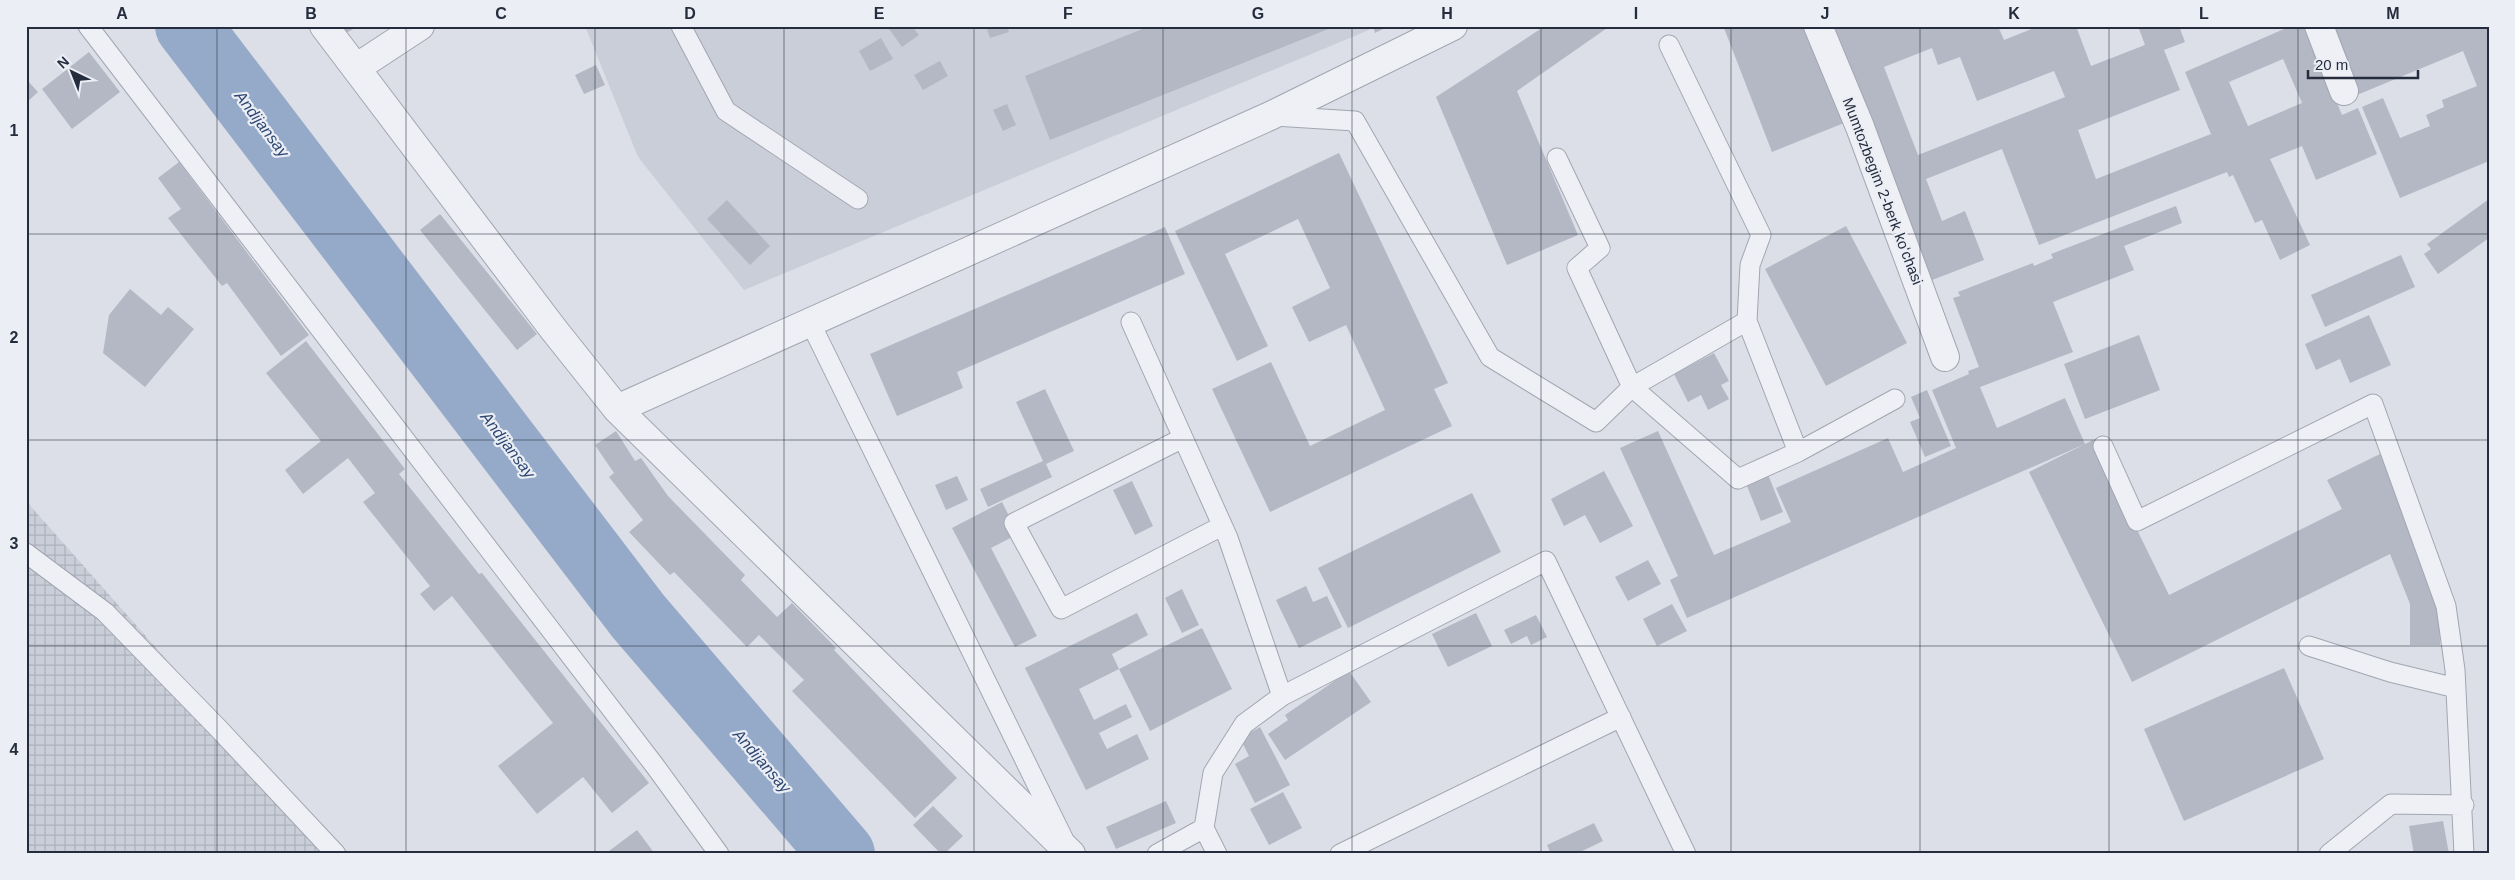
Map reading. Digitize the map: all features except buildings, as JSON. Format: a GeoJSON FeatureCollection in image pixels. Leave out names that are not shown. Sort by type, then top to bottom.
{"type":"FeatureCollection","features":[{"type":"Feature","properties":{"kind":"street"},"geometry":{"type":"LineString","coordinates":[[324,26],[554,330],[617,409],[1071,853]]}},
{"type":"Feature","properties":{"kind":"street"},"geometry":{"type":"LineString","coordinates":[[356,68],[420,26]]}},
{"type":"Feature","properties":{"kind":"street"},"geometry":{"type":"LineString","coordinates":[[617,409],[1270,116],[1452,26]]}},
{"type":"Feature","properties":{"kind":"street","name":"Mumtozbegim 2-berk koʻchasi"},"geometry":{"type":"LineString","coordinates":[[1818,26],[1860,127],[1945,357]]}},
{"type":"Feature","properties":{"kind":"street"},"geometry":{"type":"LineString","coordinates":[[2318,26],[2344,91]]}},
{"type":"Feature","properties":{"kind":"lane"},"geometry":{"type":"LineString","coordinates":[[88,26],[655,766],[720,854]]}},
{"type":"Feature","properties":{"kind":"lane"},"geometry":{"type":"LineString","coordinates":[[681,26],[726,111],[858,199]]}},
{"type":"Feature","properties":{"kind":"lane"},"geometry":{"type":"LineString","coordinates":[[1669,45],[1761,235],[1750,265],[1746,321],[1798,452]]}},
{"type":"Feature","properties":{"kind":"lane"},"geometry":{"type":"LineString","coordinates":[[1270,116],[1355,121],[1490,357],[1596,422],[1632,387],[1746,321]]}},
{"type":"Feature","properties":{"kind":"lane"},"geometry":{"type":"LineString","coordinates":[[1557,158],[1600,248],[1577,268],[1632,387],[1738,479],[1798,452],[1894,399]]}},
{"type":"Feature","properties":{"kind":"lane"},"geometry":{"type":"LineString","coordinates":[[810,322],[1071,853]]}},
{"type":"Feature","properties":{"kind":"lane"},"geometry":{"type":"LineString","coordinates":[[1131,322],[1222,526],[1282,696]]}},
{"type":"Feature","properties":{"kind":"lane"},"geometry":{"type":"LineString","coordinates":[[2103,446],[2138,521],[2373,404],[2446,606],[2456,688],[2459,774],[2464,805],[2464,854]]}},
{"type":"Feature","properties":{"kind":"lane"},"geometry":{"type":"LineString","coordinates":[[1183,438],[1014,523],[1061,610],[1222,526]]}},
{"type":"Feature","properties":{"kind":"lane"},"geometry":{"type":"LineString","coordinates":[[26,553],[105,612],[218,728],[336,854]]}},
{"type":"Feature","properties":{"kind":"lane"},"geometry":{"type":"LineString","coordinates":[[1217,854],[1204,828],[1213,773],[1244,724],[1282,696],[1546,561],[1686,854]]}},
{"type":"Feature","properties":{"kind":"lane"},"geometry":{"type":"LineString","coordinates":[[2309,646],[2390,672],[2456,688]]}},
{"type":"Feature","properties":{"kind":"lane"},"geometry":{"type":"LineString","coordinates":[[1340,854],[1621,717]]}},
{"type":"Feature","properties":{"kind":"lane"},"geometry":{"type":"LineString","coordinates":[[2329,854],[2391,804],[2464,805]]}},
{"type":"Feature","properties":{"kind":"lane"},"geometry":{"type":"LineString","coordinates":[[1156,854],[1204,828]]}},
{"type":"Feature","properties":{"kind":"shaded area"},"geometry":{"type":"Polygon","coordinates":[[[585,26],[1367,26],[1369,30],[744,290],[638,157],[585,26]]]}},
{"type":"Feature","properties":{"kind":"shaded area"},"geometry":{"type":"Polygon","coordinates":[[[26,501],[339,854],[26,854],[26,501]]]}},
{"type":"Feature","properties":{"kind":"waterway","name":"Andijansay"},"geometry":{"type":"LineString","coordinates":[[188,26],[638,616],[842,854]]}}]}
